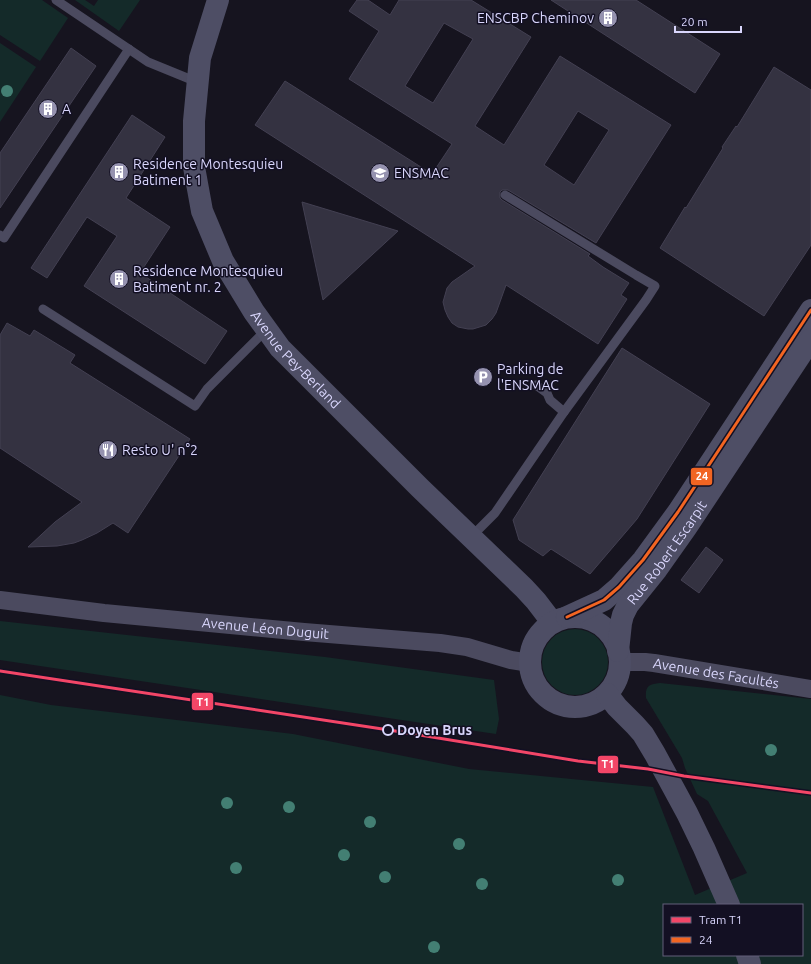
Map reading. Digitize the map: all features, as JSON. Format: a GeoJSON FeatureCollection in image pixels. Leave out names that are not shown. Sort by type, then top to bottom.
{"type":"FeatureCollection","features":[{"type":"Feature","properties":{"kind":"street","name":"Avenue Pey-Berland"},"geometry":{"type":"LineString","coordinates":[[218,0],[200,58],[194,121],[194,167],[202,211],[223,261],[254,312],[280,348],[414,483],[536,601],[559,620]]}},
{"type":"Feature","properties":{"kind":"street","name":"Rue Robert Escarpit"},"geometry":{"type":"LineString","coordinates":[[559,620],[604,600],[619,587],[643,560],[678,512],[811,310]]}},
{"type":"Feature","properties":{"kind":"street","name":"Rue Robert Escarpit"},"geometry":{"type":"LineString","coordinates":[[619,656],[621,623],[628,605],[657,569],[686,528],[811,339]]}},
{"type":"Feature","properties":{"kind":"street","name":"Avenue Léon Duguit"},"geometry":{"type":"LineString","coordinates":[[0,600],[112,613],[304,632],[440,643],[467,647],[518,661],[530,662]]}},
{"type":"Feature","properties":{"kind":"street"},"geometry":{"type":"LineString","coordinates":[[580,616],[593,620],[604,627],[613,637],[619,656],[619,673],[615,685],[607,694],[595,703],[580,707],[564,706],[550,700],[539,690],[532,676],[530,662],[532,646],[540,633],[559,620],[580,616]]}},
{"type":"Feature","properties":{"kind":"street","name":"Avenue des Facultés"},"geometry":{"type":"LineString","coordinates":[[619,656],[645,662],[811,689]]}},
{"type":"Feature","properties":{"kind":"street"},"geometry":{"type":"LineString","coordinates":[[607,694],[616,707],[643,734],[655,754],[697,834],[729,904]]}},
{"type":"Feature","properties":{"kind":"lane"},"geometry":{"type":"LineString","coordinates":[[56,0],[148,62],[197,82]]}},
{"type":"Feature","properties":{"kind":"lane"},"geometry":{"type":"LineString","coordinates":[[1,239],[129,49]]}},
{"type":"Feature","properties":{"kind":"lane"},"geometry":{"type":"LineString","coordinates":[[471,537],[495,513],[564,412],[655,286],[505,195]]}},
{"type":"Feature","properties":{"kind":"lane"},"geometry":{"type":"LineString","coordinates":[[43,309],[195,406],[207,389],[266,330]]}},
{"type":"Feature","properties":{"kind":"lane"},"geometry":{"type":"LineString","coordinates":[[536,385],[547,393],[550,400],[564,412]]}},
{"type":"Feature","properties":{"kind":"green space"},"geometry":{"type":"Polygon","coordinates":[[[0,0],[42,0],[68,18],[40,61],[0,35],[0,0]]]}},
{"type":"Feature","properties":{"kind":"green space"},"geometry":{"type":"Polygon","coordinates":[[[75,0],[85,0],[94,6],[98,0],[140,0],[119,31],[75,0]]]}},
{"type":"Feature","properties":{"kind":"green space"},"geometry":{"type":"Polygon","coordinates":[[[0,43],[36,67],[0,122],[0,43]]]}},
{"type":"Feature","properties":{"kind":"green space"},"geometry":{"type":"Polygon","coordinates":[[[0,621],[325,657],[494,680],[499,719],[496,734],[0,660],[0,621]]]}},
{"type":"Feature","properties":{"kind":"green space"},"geometry":{"type":"Polygon","coordinates":[[[575,629],[588,632],[598,639],[605,649],[608,662],[605,675],[598,685],[588,692],[575,695],[562,692],[552,685],[545,675],[542,662],[545,649],[552,639],[562,632],[575,629]]]}},
{"type":"Feature","properties":{"kind":"green space"},"geometry":{"type":"Polygon","coordinates":[[[660,683],[811,699],[811,964],[0,964],[0,695],[51,705],[293,734],[469,769],[653,787],[695,895],[747,873],[708,801],[697,794],[682,758],[646,698],[646,691],[650,685],[660,683]]]}},
{"type":"Feature","properties":{"kind":"building","name":"ENSMAC"},"geometry":{"type":"Polygon","coordinates":[[[357,0],[368,0],[390,15],[399,0],[471,0],[531,37],[475,126],[504,145],[560,56],[671,125],[596,243],[508,190],[502,190],[500,192],[500,198],[502,200],[590,254],[588,256],[629,283],[621,295],[627,299],[598,344],[506,285],[496,313],[486,325],[473,329],[458,327],[452,323],[448,317],[443,302],[447,288],[452,282],[475,266],[255,125],[285,81],[432,174],[452,144],[349,79],[379,31],[349,11],[357,0]],[[444,23],[405,86],[433,103],[473,39],[444,23]],[[578,111],[544,165],[574,185],[609,130],[578,111]]]}},
{"type":"Feature","properties":{"kind":"building"},"geometry":{"type":"Polygon","coordinates":[[[551,0],[636,0],[720,54],[695,93],[551,0]]]}},
{"type":"Feature","properties":{"kind":"building","name":"A"},"geometry":{"type":"Polygon","coordinates":[[[71,48],[96,66],[0,208],[0,153],[71,48]]]}},
{"type":"Feature","properties":{"kind":"building"},"geometry":{"type":"Polygon","coordinates":[[[774,67],[811,90],[811,245],[764,316],[660,248],[723,148],[722,147],[736,126],[737,127],[774,67]]]}},
{"type":"Feature","properties":{"kind":"building"},"geometry":{"type":"Polygon","coordinates":[[[132,115],[165,137],[126,198],[170,227],[140,273],[227,331],[205,364],[84,286],[117,236],[87,217],[47,278],[31,268],[132,115]]]}},
{"type":"Feature","properties":{"kind":"building"},"geometry":{"type":"Polygon","coordinates":[[[302,202],[398,231],[323,300],[302,202]]]}},
{"type":"Feature","properties":{"kind":"building","name":"Resto U' n°2"},"geometry":{"type":"Polygon","coordinates":[[[7,323],[30,336],[34,330],[75,355],[70,363],[190,439],[128,533],[113,523],[97,533],[74,543],[57,546],[28,547],[55,522],[82,502],[0,448],[0,335],[7,323]]]}},
{"type":"Feature","properties":{"kind":"building"},"geometry":{"type":"Polygon","coordinates":[[[622,348],[710,404],[637,519],[590,574],[551,549],[543,556],[519,540],[513,520],[622,348]]]}},
{"type":"Feature","properties":{"kind":"building"},"geometry":{"type":"Polygon","coordinates":[[[706,547],[723,560],[699,593],[681,580],[706,547]]]}},
{"type":"Feature","properties":{"kind":"tram line","name":"T1"},"geometry":{"type":"LineString","coordinates":[[0,671],[389,730],[578,761],[648,769],[684,776],[811,793]]}},
{"type":"Feature","properties":{"kind":"transit line","name":"24"},"geometry":{"type":"LineString","coordinates":[[567,617],[604,600],[619,587],[643,560],[678,512],[811,310]]}},
{"type":"Feature","properties":{"kind":"place","name":"ENSCBP Cheminov"},"geometry":{"type":"Point","coordinates":[608,18]}},
{"type":"Feature","properties":{"kind":"place","name":"A"},"geometry":{"type":"Point","coordinates":[48,109]}},
{"type":"Feature","properties":{"kind":"place","name":"Residence Montesquieu Batiment 1"},"geometry":{"type":"Point","coordinates":[119,172]}},
{"type":"Feature","properties":{"kind":"place","name":"ENSMAC"},"geometry":{"type":"Point","coordinates":[380,173]}},
{"type":"Feature","properties":{"kind":"place","name":"Residence Montesquieu Batiment nr. 2"},"geometry":{"type":"Point","coordinates":[119,279]}},
{"type":"Feature","properties":{"kind":"place","name":"Parking de l'ENSMAC"},"geometry":{"type":"Point","coordinates":[483,377]}},
{"type":"Feature","properties":{"kind":"place","name":"Resto U' n°2"},"geometry":{"type":"Point","coordinates":[108,450]}},
{"type":"Feature","properties":{"kind":"place","name":"Doyen Brus"},"geometry":{"type":"Point","coordinates":[388,730]}}]}
